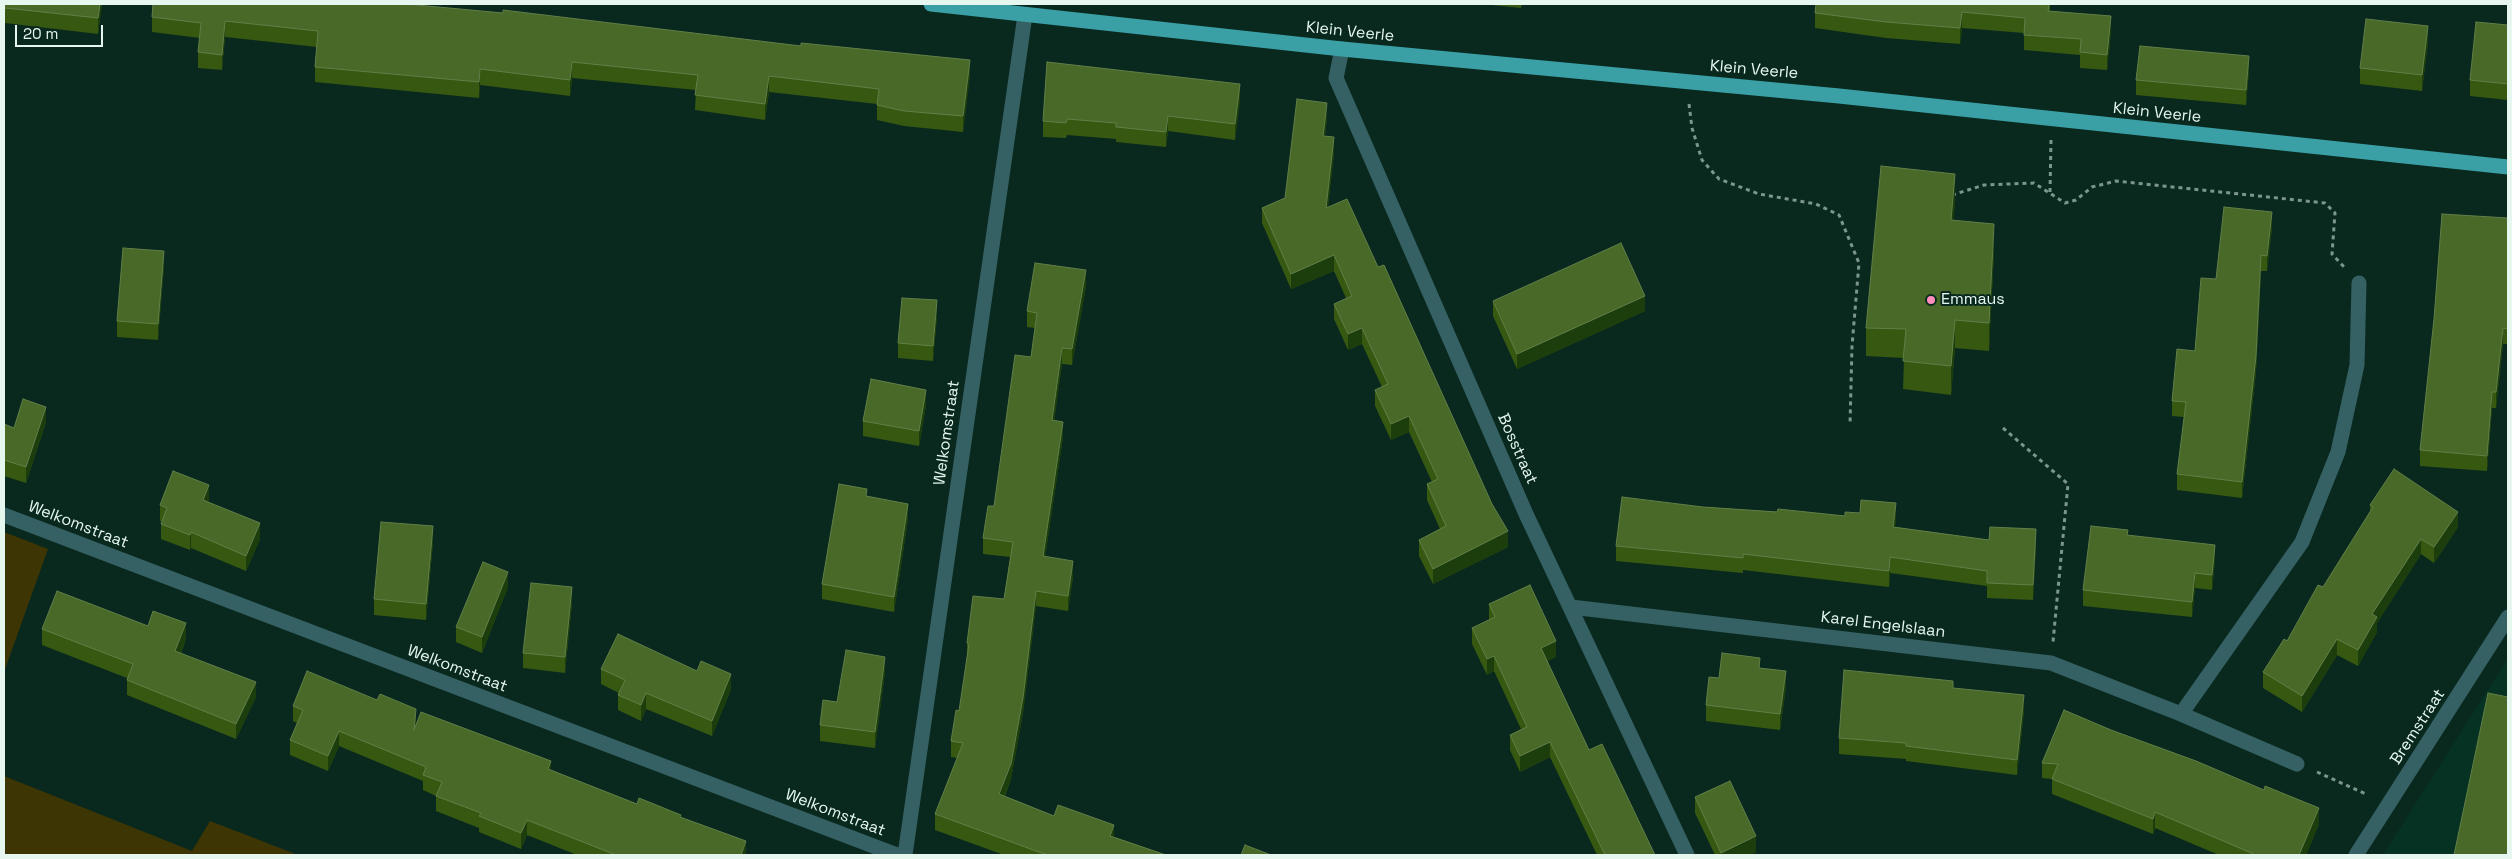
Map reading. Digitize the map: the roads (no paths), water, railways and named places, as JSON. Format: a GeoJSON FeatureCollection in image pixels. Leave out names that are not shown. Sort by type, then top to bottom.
{"type":"FeatureCollection","features":[{"type":"Feature","properties":{"kind":"main road","name":"Klein Veerle"},"geometry":{"type":"LineString","coordinates":[[932,4],[996,7],[1025,15],[1342,49],[1685,81],[2508,167]]}},
{"type":"Feature","properties":{"kind":"street","name":"Welkomstraat"},"geometry":{"type":"LineString","coordinates":[[905,855],[1025,15]]}},
{"type":"Feature","properties":{"kind":"street","name":"Bosstraat"},"geometry":{"type":"LineString","coordinates":[[1342,49],[1336,78],[1526,514],[1687,855]]}},
{"type":"Feature","properties":{"kind":"street"},"geometry":{"type":"LineString","coordinates":[[2181,714],[2302,542],[2338,452],[2356,365],[2359,283]]}},
{"type":"Feature","properties":{"kind":"street","name":"Welkomstraat"},"geometry":{"type":"LineString","coordinates":[[4,515],[897,855]]}},
{"type":"Feature","properties":{"kind":"street","name":"Karel Engelslaan"},"geometry":{"type":"LineString","coordinates":[[1571,607],[2052,663],[2181,714],[2297,764]]}},
{"type":"Feature","properties":{"kind":"street","name":"Bremstraat"},"geometry":{"type":"LineString","coordinates":[[2356,855],[2508,617]]}},
{"type":"Feature","properties":{"kind":"place","name":"Emmaus"},"geometry":{"type":"Point","coordinates":[1931,300]}}]}
